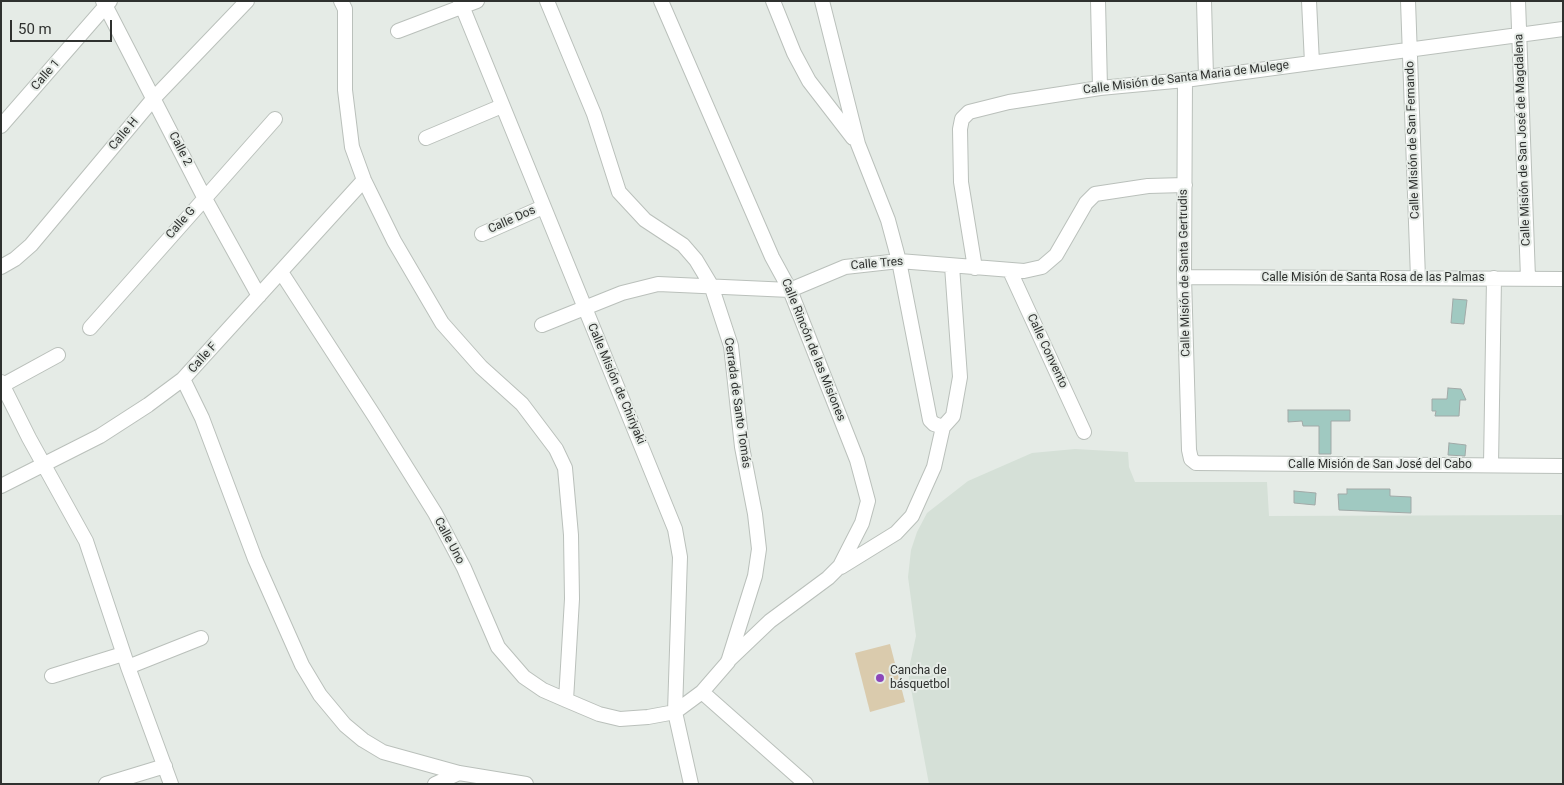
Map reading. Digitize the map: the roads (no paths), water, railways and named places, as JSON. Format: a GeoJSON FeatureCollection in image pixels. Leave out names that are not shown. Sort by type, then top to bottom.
{"type":"FeatureCollection","features":[{"type":"Feature","properties":{"kind":"street","name":"Calle H"},"geometry":{"type":"LineString","coordinates":[[1,267],[15,259],[31,245],[154,98],[247,1]]}},
{"type":"Feature","properties":{"kind":"street"},"geometry":{"type":"LineString","coordinates":[[341,1],[345,9],[345,90],[352,147],[364,180],[394,241],[442,323],[481,367],[522,404],[562,460],[567,478],[572,598],[566,700]]}},
{"type":"Feature","properties":{"kind":"street"},"geometry":{"type":"LineString","coordinates":[[398,32],[461,4],[477,1]]}},
{"type":"Feature","properties":{"kind":"street","name":"Cerrada de Santo Tomás"},"geometry":{"type":"LineString","coordinates":[[547,1],[594,114],[619,192],[645,220],[683,245],[696,260],[711,286],[722,313],[731,346],[742,447],[755,514],[759,548],[755,576],[728,662],[702,692],[676,712]]}},
{"type":"Feature","properties":{"kind":"street","name":"Calle Rincón de las Misiones"},"geometry":{"type":"LineString","coordinates":[[661,1],[768,249],[790,290],[857,460],[866,491],[867,510],[853,544],[836,569],[789,609],[770,621],[728,662]]}},
{"type":"Feature","properties":{"kind":"street"},"geometry":{"type":"LineString","coordinates":[[773,1],[794,53],[809,81],[858,144]]}},
{"type":"Feature","properties":{"kind":"street"},"geometry":{"type":"LineString","coordinates":[[822,1],[858,144],[888,220],[899,261],[930,420],[934,424],[943,427]]}},
{"type":"Feature","properties":{"kind":"street"},"geometry":{"type":"LineString","coordinates":[[1098,1],[1100,88]]}},
{"type":"Feature","properties":{"kind":"street"},"geometry":{"type":"LineString","coordinates":[[1204,1],[1206,77]]}},
{"type":"Feature","properties":{"kind":"street"},"geometry":{"type":"LineString","coordinates":[[1309,1],[1312,63]]}},
{"type":"Feature","properties":{"kind":"street","name":"Calle Misión de San Fernando"},"geometry":{"type":"LineString","coordinates":[[1408,1],[1418,278]]}},
{"type":"Feature","properties":{"kind":"street","name":"Calle Misión de San José de Magdalena"},"geometry":{"type":"LineString","coordinates":[[1518,1],[1528,278]]}},
{"type":"Feature","properties":{"kind":"street","name":"Calle 2"},"geometry":{"type":"LineString","coordinates":[[106,3],[204,197],[259,296]]}},
{"type":"Feature","properties":{"kind":"street","name":"Calle 1"},"geometry":{"type":"LineString","coordinates":[[1,126],[106,3]]}},
{"type":"Feature","properties":{"kind":"street","name":"Calle Misión de Chiriyaki"},"geometry":{"type":"LineString","coordinates":[[461,4],[584,310],[670,512],[679,541],[676,712],[691,784]]}},
{"type":"Feature","properties":{"kind":"street","name":"Calle Misión de Santa Maria de Mulege"},"geometry":{"type":"LineString","coordinates":[[975,268],[961,182],[960,130],[962,119],[969,112],[1010,102],[1100,88],[1184,80],[1563,28]]}},
{"type":"Feature","properties":{"kind":"street","name":"Calle Misión de Santa Gertrudis"},"geometry":{"type":"LineString","coordinates":[[1184,80],[1184,277],[1188,450],[1191,459],[1196,463]]}},
{"type":"Feature","properties":{"kind":"street"},"geometry":{"type":"LineString","coordinates":[[426,138],[502,106]]}},
{"type":"Feature","properties":{"kind":"street","name":"Calle G"},"geometry":{"type":"LineString","coordinates":[[90,328],[274,119]]}},
{"type":"Feature","properties":{"kind":"street","name":"Calle F"},"geometry":{"type":"LineString","coordinates":[[1,486],[100,436],[148,405],[183,379],[364,180]]}},
{"type":"Feature","properties":{"kind":"street","name":"Calle Tres"},"geometry":{"type":"LineString","coordinates":[[542,325],[641,287],[658,284],[790,290],[845,267],[899,261],[1024,271],[1042,267],[1056,255],[1086,203],[1095,194],[1148,186],[1184,185]]}},
{"type":"Feature","properties":{"kind":"street","name":"Calle Dos"},"geometry":{"type":"LineString","coordinates":[[482,234],[542,207]]}},
{"type":"Feature","properties":{"kind":"street"},"geometry":{"type":"LineString","coordinates":[[836,569],[896,533],[912,516],[934,467],[943,427],[953,416],[960,377],[952,266]]}},
{"type":"Feature","properties":{"kind":"street","name":"Calle Convento"},"geometry":{"type":"LineString","coordinates":[[1010,270],[1084,432]]}},
{"type":"Feature","properties":{"kind":"street","name":"Calle Uno"},"geometry":{"type":"LineString","coordinates":[[281,272],[375,417],[434,513],[464,568],[498,647],[524,677],[543,690],[599,714],[620,718],[648,717],[676,712]]}},
{"type":"Feature","properties":{"kind":"street","name":"Calle Misión de Santa Rosa de las Palmas"},"geometry":{"type":"LineString","coordinates":[[1184,277],[1563,278]]}},
{"type":"Feature","properties":{"kind":"street"},"geometry":{"type":"LineString","coordinates":[[1491,465],[1494,278]]}},
{"type":"Feature","properties":{"kind":"street"},"geometry":{"type":"LineString","coordinates":[[58,355],[2,383],[86,542],[125,661],[171,784]]}},
{"type":"Feature","properties":{"kind":"street"},"geometry":{"type":"LineString","coordinates":[[183,379],[202,418],[255,559],[286,632],[302,665],[320,694],[345,725],[363,740],[382,752],[460,773],[526,784]]}},
{"type":"Feature","properties":{"kind":"street","name":"Calle Misión de San José del Cabo"},"geometry":{"type":"LineString","coordinates":[[1196,463],[1563,466]]}},
{"type":"Feature","properties":{"kind":"street"},"geometry":{"type":"LineString","coordinates":[[52,676],[125,661],[201,638]]}},
{"type":"Feature","properties":{"kind":"street"},"geometry":{"type":"LineString","coordinates":[[702,692],[806,784]]}},
{"type":"Feature","properties":{"kind":"street"},"geometry":{"type":"LineString","coordinates":[[106,784],[165,766]]}},
{"type":"Feature","properties":{"kind":"street"},"geometry":{"type":"LineString","coordinates":[[435,784],[460,773]]}},
{"type":"Feature","properties":{"kind":"place","name":"Cancha de básquetbol"},"geometry":{"type":"Point","coordinates":[880,678]}}]}
